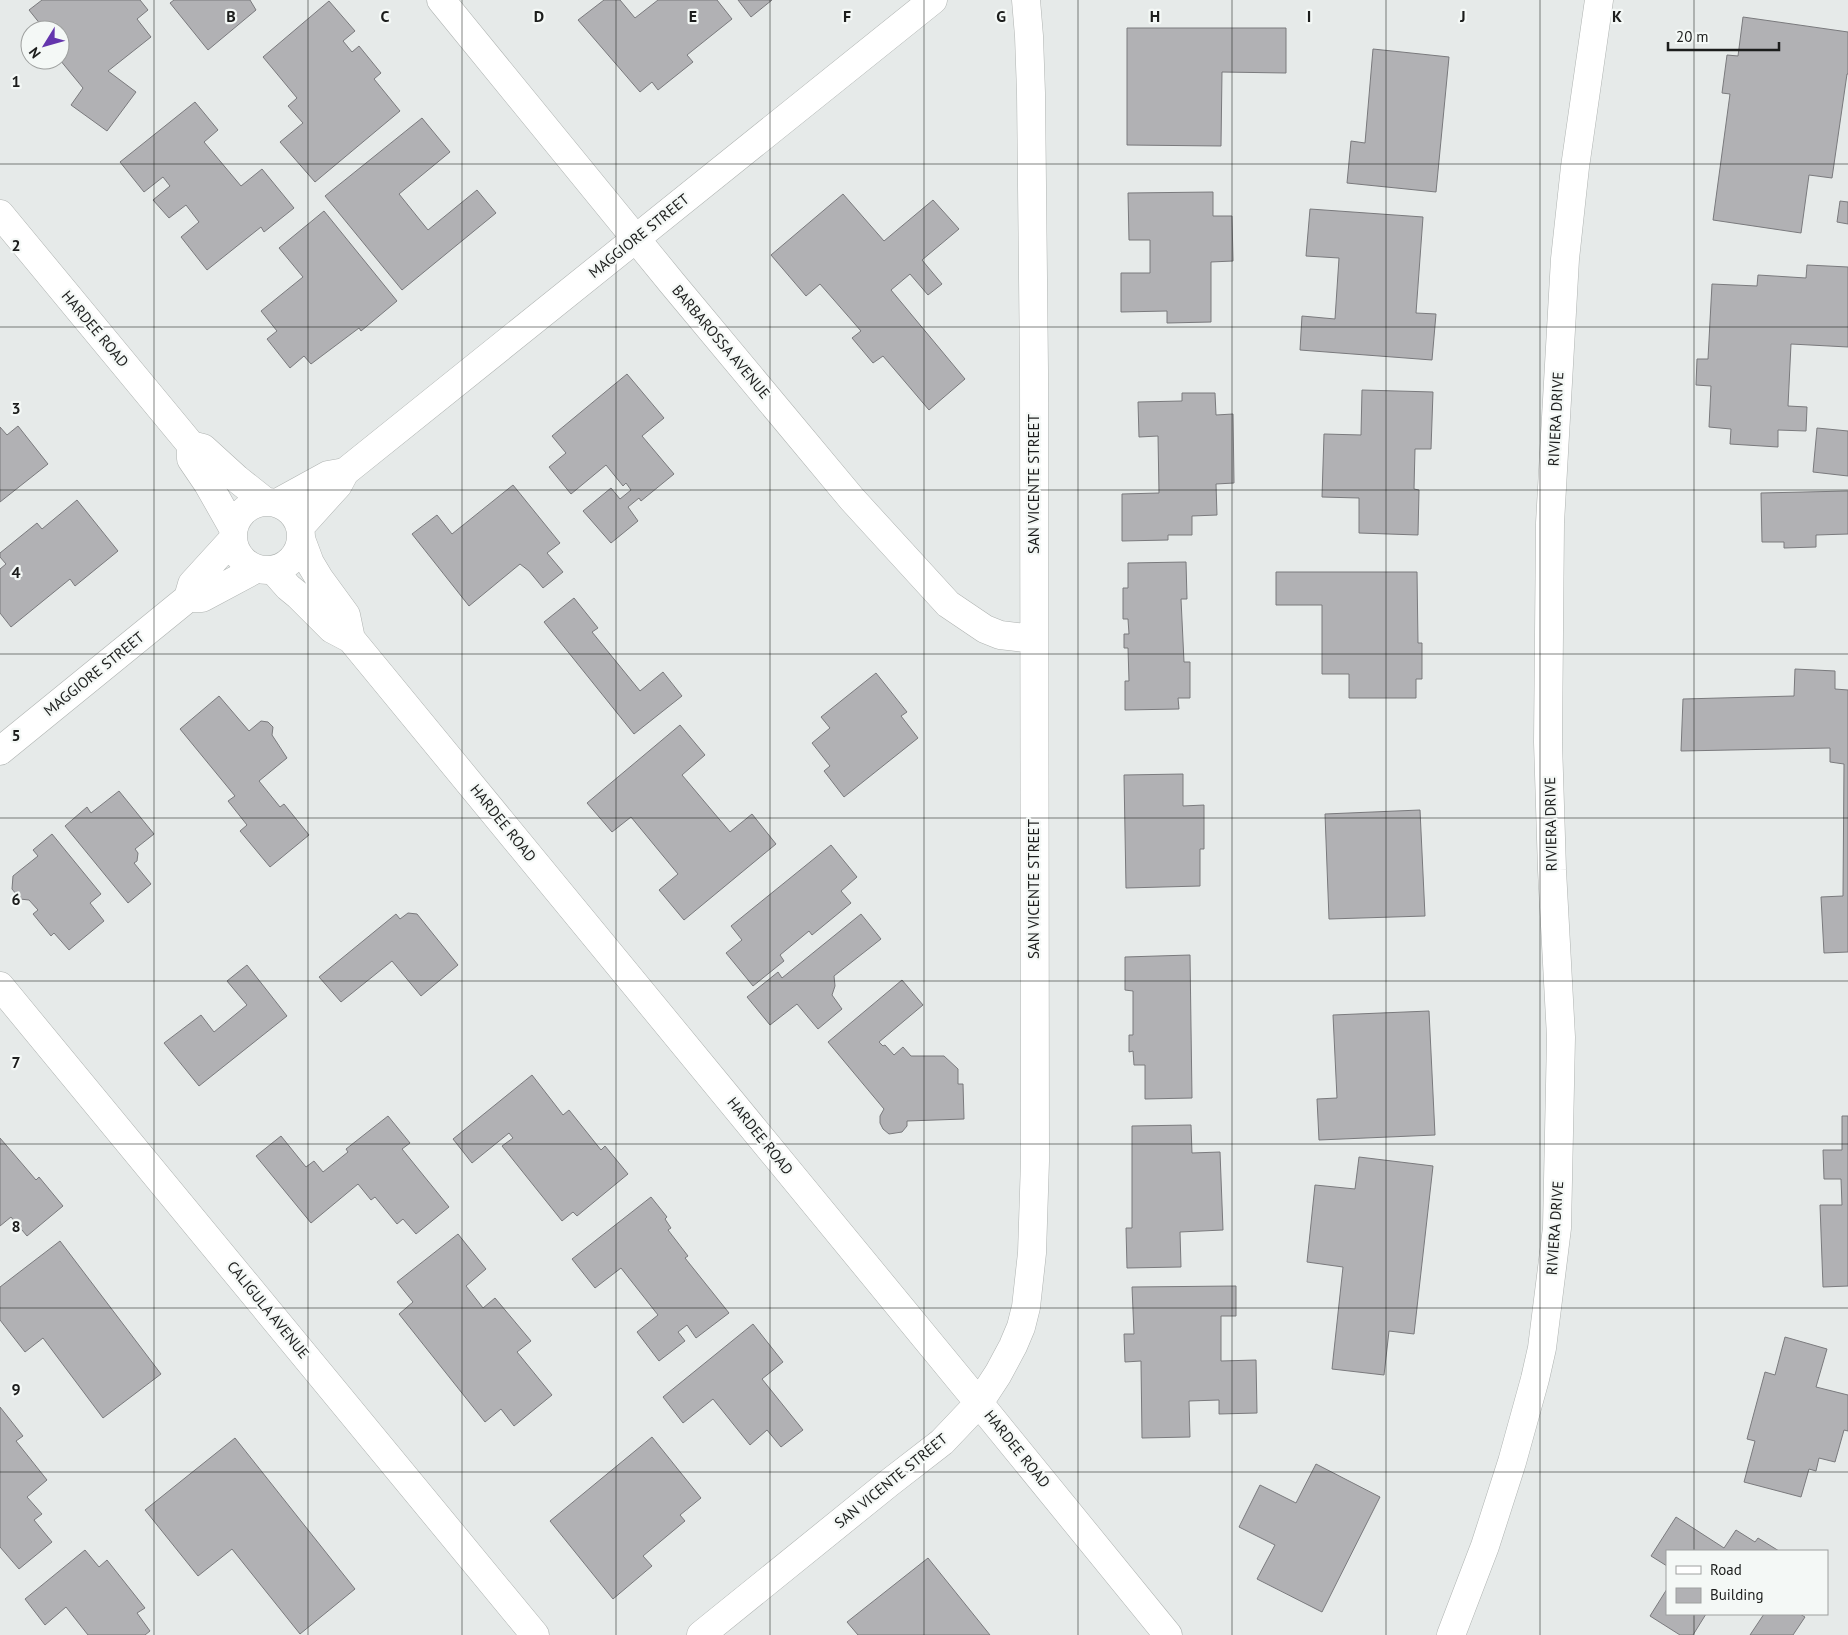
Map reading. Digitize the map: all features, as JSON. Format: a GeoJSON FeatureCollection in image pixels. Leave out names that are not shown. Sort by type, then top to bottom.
{"type":"FeatureCollection","features":[{"type":"Feature","properties":{"kind":"street","name":"BARBAROSSA AVENUE"},"geometry":{"type":"LineString","coordinates":[[441,0],[635,239],[852,499],[948,604],[985,629],[1000,635],[1033,639]]}},
{"type":"Feature","properties":{"kind":"street","name":"MAGGIORE STREET"},"geometry":{"type":"LineString","coordinates":[[301,533],[338,485],[345,472],[933,0]]}},
{"type":"Feature","properties":{"kind":"street","name":"SAN VICENTE STREET"},"geometry":{"type":"LineString","coordinates":[[701,1635],[888,1483],[942,1442],[979,1403],[998,1374],[1021,1327],[1030,1281],[1035,1161],[1033,282],[1029,36],[1026,0]]}},
{"type":"Feature","properties":{"kind":"street","name":"RIVIERA DRIVE"},"geometry":{"type":"LineString","coordinates":[[1451,1635],[1485,1546],[1512,1462],[1535,1380],[1551,1289],[1557,1228],[1561,1037],[1552,870],[1548,742],[1550,523],[1566,250],[1594,0]]}},
{"type":"Feature","properties":{"kind":"street","name":"HARDEE ROAD"},"geometry":{"type":"LineString","coordinates":[[0,214],[191,445],[203,448],[237,479],[272,503]]}},
{"type":"Feature","properties":{"kind":"street","name":"HARDEE ROAD"},"geometry":{"type":"LineString","coordinates":[[191,445],[191,459],[208,484],[233,534]]}},
{"type":"Feature","properties":{"kind":"street","name":"MAGGIORE STREET"},"geometry":{"type":"LineString","coordinates":[[272,503],[328,475],[345,472]]}},
{"type":"Feature","properties":{"kind":"street"},"geometry":{"type":"LineString","coordinates":[[272,503],[287,508],[295,517],[301,533],[299,550],[293,559],[284,566],[265,570],[248,564],[240,558],[235,549],[233,534],[238,518],[245,509],[255,504],[272,503]]}},
{"type":"Feature","properties":{"kind":"street","name":"HARDEE ROAD"},"geometry":{"type":"LineString","coordinates":[[301,533],[310,563],[346,615],[351,639]]}},
{"type":"Feature","properties":{"kind":"street","name":"MAGGIORE STREET"},"geometry":{"type":"LineString","coordinates":[[0,751],[188,598],[192,584],[233,534]]}},
{"type":"Feature","properties":{"kind":"street","name":"MAGGIORE STREET"},"geometry":{"type":"LineString","coordinates":[[188,598],[202,598],[265,570]]}},
{"type":"Feature","properties":{"kind":"street","name":"HARDEE ROAD"},"geometry":{"type":"LineString","coordinates":[[265,570],[299,596],[332,629],[351,639],[1168,1635]]}},
{"type":"Feature","properties":{"kind":"street","name":"CALIGULA AVENUE"},"geometry":{"type":"LineString","coordinates":[[0,986],[535,1635]]}},
{"type":"Feature","properties":{"kind":"building"},"geometry":{"type":"Polygon","coordinates":[[[42,0],[140,0],[148,10],[137,19],[151,37],[108,71],[136,92],[107,131],[71,105],[83,88],[68,70],[70,70],[70,20],[37,20],[29,10],[42,0]]]}},
{"type":"Feature","properties":{"kind":"building"},"geometry":{"type":"Polygon","coordinates":[[[174,0],[250,0],[256,10],[208,50],[170,3],[174,0]]]}},
{"type":"Feature","properties":{"kind":"building"},"geometry":{"type":"Polygon","coordinates":[[[604,0],[620,0],[635,18],[658,0],[717,0],[732,19],[687,55],[693,62],[658,90],[652,82],[640,92],[578,20],[604,0]]]}},
{"type":"Feature","properties":{"kind":"building"},"geometry":{"type":"Polygon","coordinates":[[[738,0],[772,0],[751,17],[738,0]]]}},
{"type":"Feature","properties":{"kind":"building"},"geometry":{"type":"Polygon","coordinates":[[[329,1],[355,31],[343,41],[352,52],[359,46],[381,73],[374,79],[400,111],[315,182],[280,142],[303,123],[288,106],[297,98],[263,57],[329,1]]]}},
{"type":"Feature","properties":{"kind":"building"},"geometry":{"type":"Polygon","coordinates":[[[1743,17],[1848,32],[1848,74],[1832,178],[1809,175],[1801,233],[1713,220],[1730,94],[1722,93],[1727,55],[1738,56],[1743,17]]]}},
{"type":"Feature","properties":{"kind":"building"},"geometry":{"type":"Polygon","coordinates":[[[1127,28],[1286,28],[1286,73],[1222,72],[1221,146],[1127,145],[1127,28]]]}},
{"type":"Feature","properties":{"kind":"building"},"geometry":{"type":"Polygon","coordinates":[[[1373,49],[1449,57],[1436,192],[1347,183],[1351,141],[1365,143],[1373,49]]]}},
{"type":"Feature","properties":{"kind":"building"},"geometry":{"type":"Polygon","coordinates":[[[195,102],[218,130],[204,142],[241,186],[262,169],[294,208],[264,232],[261,227],[207,270],[181,237],[199,222],[186,205],[169,218],[153,200],[170,186],[163,177],[144,192],[120,162],[195,102]]]}},
{"type":"Feature","properties":{"kind":"building"},"geometry":{"type":"Polygon","coordinates":[[[422,118],[450,152],[399,194],[428,230],[477,190],[496,213],[402,290],[325,196],[422,118]]]}},
{"type":"Feature","properties":{"kind":"building"},"geometry":{"type":"Polygon","coordinates":[[[1213,192],[1213,216],[1232,216],[1233,261],[1211,262],[1211,322],[1167,323],[1167,311],[1121,312],[1121,273],[1150,273],[1150,240],[1129,240],[1128,193],[1213,192]]]}},
{"type":"Feature","properties":{"kind":"building"},"geometry":{"type":"Polygon","coordinates":[[[843,194],[884,241],[933,200],[959,229],[922,260],[942,284],[928,295],[910,274],[891,290],[965,379],[929,410],[883,356],[873,363],[852,338],[861,331],[820,284],[806,296],[771,255],[843,194]]]}},
{"type":"Feature","properties":{"kind":"building"},"geometry":{"type":"Polygon","coordinates":[[[1840,201],[1848,202],[1848,224],[1837,222],[1840,201]]]}},
{"type":"Feature","properties":{"kind":"building"},"geometry":{"type":"Polygon","coordinates":[[[1310,209],[1423,217],[1416,313],[1436,314],[1432,360],[1300,350],[1302,316],[1335,319],[1339,258],[1306,256],[1310,209]]]}},
{"type":"Feature","properties":{"kind":"building"},"geometry":{"type":"Polygon","coordinates":[[[324,211],[397,301],[361,331],[359,328],[311,364],[304,356],[290,368],[267,339],[277,331],[261,311],[303,277],[279,248],[324,211]]]}},
{"type":"Feature","properties":{"kind":"building"},"geometry":{"type":"Polygon","coordinates":[[[1807,265],[1848,267],[1848,347],[1791,344],[1788,406],[1807,407],[1806,431],[1778,430],[1778,447],[1730,444],[1731,429],[1709,427],[1711,386],[1696,385],[1697,359],[1708,359],[1712,284],[1757,286],[1758,275],[1806,278],[1807,265]]]}},
{"type":"Feature","properties":{"kind":"building"},"geometry":{"type":"Polygon","coordinates":[[[627,374],[664,418],[642,436],[674,474],[641,501],[639,498],[628,507],[638,521],[611,543],[583,511],[611,488],[620,499],[631,490],[626,483],[623,486],[606,465],[571,494],[549,467],[566,453],[552,436],[627,374]]]}},
{"type":"Feature","properties":{"kind":"building"},"geometry":{"type":"Polygon","coordinates":[[[1362,390],[1433,392],[1431,449],[1415,449],[1414,489],[1419,490],[1418,535],[1359,533],[1359,498],[1322,497],[1324,434],[1361,435],[1362,390]]]}},
{"type":"Feature","properties":{"kind":"building"},"geometry":{"type":"Polygon","coordinates":[[[1182,393],[1215,393],[1216,415],[1233,414],[1234,483],[1216,484],[1217,515],[1192,516],[1192,535],[1168,535],[1168,540],[1122,541],[1122,494],[1159,493],[1158,436],[1139,437],[1138,402],[1182,401],[1182,393]]]}},
{"type":"Feature","properties":{"kind":"building"},"geometry":{"type":"Polygon","coordinates":[[[18,426],[48,464],[0,502],[0,427],[7,435],[18,426]]]}},
{"type":"Feature","properties":{"kind":"building"},"geometry":{"type":"Polygon","coordinates":[[[1817,428],[1848,431],[1848,476],[1813,472],[1817,428]]]}},
{"type":"Feature","properties":{"kind":"building"},"geometry":{"type":"Polygon","coordinates":[[[513,485],[560,543],[547,553],[563,572],[543,588],[529,571],[520,564],[469,606],[412,534],[437,515],[452,534],[513,485]]]}},
{"type":"Feature","properties":{"kind":"building"},"geometry":{"type":"Polygon","coordinates":[[[1848,491],[1848,534],[1816,535],[1816,547],[1784,548],[1784,542],[1762,542],[1761,493],[1848,491]]]}},
{"type":"Feature","properties":{"kind":"building"},"geometry":{"type":"Polygon","coordinates":[[[77,500],[118,551],[75,586],[70,579],[11,627],[0,613],[0,569],[6,564],[0,557],[0,553],[37,523],[42,529],[77,500]]]}},
{"type":"Feature","properties":{"kind":"building"},"geometry":{"type":"Polygon","coordinates":[[[1186,562],[1187,599],[1181,599],[1184,662],[1190,662],[1190,698],[1178,698],[1179,709],[1125,710],[1125,681],[1129,681],[1128,648],[1124,648],[1124,634],[1129,634],[1128,619],[1123,619],[1123,588],[1128,588],[1128,563],[1186,562]]]}},
{"type":"Feature","properties":{"kind":"building"},"geometry":{"type":"Polygon","coordinates":[[[1276,572],[1417,572],[1418,643],[1422,643],[1422,679],[1416,679],[1416,698],[1349,698],[1349,674],[1322,674],[1322,605],[1276,605],[1276,572]]]}},
{"type":"Feature","properties":{"kind":"building"},"geometry":{"type":"Polygon","coordinates":[[[574,598],[598,628],[592,632],[640,691],[663,672],[682,696],[634,734],[544,622],[574,598]]]}},
{"type":"Feature","properties":{"kind":"building"},"geometry":{"type":"Polygon","coordinates":[[[1795,669],[1835,671],[1835,689],[1848,690],[1848,952],[1824,953],[1821,897],[1843,896],[1844,764],[1830,762],[1830,748],[1681,751],[1683,699],[1794,696],[1795,669]]]}},
{"type":"Feature","properties":{"kind":"building"},"geometry":{"type":"Polygon","coordinates":[[[876,673],[907,712],[901,716],[918,738],[844,797],[824,771],[830,766],[812,743],[830,728],[821,717],[876,673]]]}},
{"type":"Feature","properties":{"kind":"building"},"geometry":{"type":"Polygon","coordinates":[[[219,696],[249,731],[261,721],[268,722],[273,727],[272,735],[287,758],[259,781],[280,807],[284,804],[309,835],[270,867],[240,831],[247,825],[228,801],[235,796],[180,729],[219,696]]]}},
{"type":"Feature","properties":{"kind":"building"},"geometry":{"type":"Polygon","coordinates":[[[680,725],[705,755],[682,775],[730,832],[752,814],[776,844],[684,920],[659,890],[678,874],[631,817],[612,832],[587,803],[680,725]]]}},
{"type":"Feature","properties":{"kind":"building"},"geometry":{"type":"Polygon","coordinates":[[[1183,774],[1183,806],[1204,805],[1204,849],[1200,849],[1200,886],[1126,888],[1124,775],[1183,774]]]}},
{"type":"Feature","properties":{"kind":"building"},"geometry":{"type":"Polygon","coordinates":[[[119,791],[154,834],[135,849],[138,853],[137,861],[134,863],[151,884],[128,903],[65,826],[87,807],[91,813],[119,791]]]}},
{"type":"Feature","properties":{"kind":"building"},"geometry":{"type":"Polygon","coordinates":[[[1420,810],[1425,916],[1329,919],[1325,814],[1420,810]]]}},
{"type":"Feature","properties":{"kind":"building"},"geometry":{"type":"Polygon","coordinates":[[[52,834],[101,894],[90,903],[104,921],[69,950],[54,933],[51,936],[33,914],[38,910],[29,900],[20,899],[12,889],[13,876],[38,856],[33,850],[52,834]]]}},
{"type":"Feature","properties":{"kind":"building"},"geometry":{"type":"Polygon","coordinates":[[[831,845],[857,877],[841,891],[851,903],[812,935],[809,931],[780,955],[784,961],[753,986],[726,953],[742,940],[731,926],[831,845]]]}},
{"type":"Feature","properties":{"kind":"building"},"geometry":{"type":"Polygon","coordinates":[[[408,913],[417,914],[458,965],[421,996],[392,961],[341,1002],[319,977],[396,914],[400,919],[408,913]]]}},
{"type":"Feature","properties":{"kind":"building"},"geometry":{"type":"Polygon","coordinates":[[[861,914],[881,939],[834,976],[835,986],[832,995],[842,1009],[818,1029],[797,1004],[770,1025],[747,997],[778,972],[782,978],[861,914]]]}},
{"type":"Feature","properties":{"kind":"building"},"geometry":{"type":"Polygon","coordinates":[[[1190,955],[1192,1098],[1145,1099],[1145,1065],[1134,1065],[1133,1051],[1129,1052],[1129,1035],[1133,1035],[1133,991],[1125,990],[1125,957],[1190,955]]]}},
{"type":"Feature","properties":{"kind":"building"},"geometry":{"type":"Polygon","coordinates":[[[247,965],[287,1016],[199,1086],[164,1043],[201,1015],[214,1032],[247,1005],[227,981],[247,965]]]}},
{"type":"Feature","properties":{"kind":"building"},"geometry":{"type":"Polygon","coordinates":[[[902,980],[923,1005],[879,1042],[883,1046],[885,1045],[894,1055],[903,1047],[911,1056],[944,1056],[958,1069],[958,1084],[963,1084],[964,1119],[907,1121],[907,1126],[902,1132],[889,1134],[880,1123],[880,1116],[884,1109],[828,1042],[902,980]]]}},
{"type":"Feature","properties":{"kind":"building"},"geometry":{"type":"Polygon","coordinates":[[[1429,1011],[1435,1135],[1319,1140],[1317,1099],[1337,1098],[1333,1015],[1429,1011]]]}},
{"type":"Feature","properties":{"kind":"building"},"geometry":{"type":"Polygon","coordinates":[[[532,1075],[563,1115],[569,1110],[601,1150],[605,1146],[628,1174],[577,1216],[573,1212],[562,1221],[502,1146],[513,1138],[509,1133],[472,1163],[453,1139],[532,1075]]]}},
{"type":"Feature","properties":{"kind":"building"},"geometry":{"type":"Polygon","coordinates":[[[388,1116],[410,1143],[402,1149],[449,1207],[416,1234],[403,1219],[397,1224],[375,1197],[371,1200],[358,1184],[311,1223],[256,1156],[281,1136],[306,1167],[314,1161],[323,1172],[348,1152],[346,1149],[388,1116]]]}},
{"type":"Feature","properties":{"kind":"building"},"geometry":{"type":"Polygon","coordinates":[[[1842,1116],[1848,1116],[1848,1286],[1823,1287],[1820,1205],[1842,1205],[1841,1179],[1824,1179],[1823,1150],[1842,1150],[1842,1116]]]}},
{"type":"Feature","properties":{"kind":"building"},"geometry":{"type":"Polygon","coordinates":[[[1191,1125],[1192,1153],[1220,1152],[1223,1230],[1180,1232],[1181,1267],[1127,1268],[1126,1228],[1132,1228],[1132,1126],[1191,1125]]]}},
{"type":"Feature","properties":{"kind":"building"},"geometry":{"type":"Polygon","coordinates":[[[0,1138],[36,1180],[39,1177],[63,1206],[27,1236],[11,1217],[0,1226],[0,1138]]]}},
{"type":"Feature","properties":{"kind":"building"},"geometry":{"type":"Polygon","coordinates":[[[1359,1157],[1433,1166],[1414,1334],[1389,1331],[1384,1375],[1332,1369],[1343,1267],[1307,1262],[1315,1185],[1355,1189],[1359,1157]]]}},
{"type":"Feature","properties":{"kind":"building"},"geometry":{"type":"Polygon","coordinates":[[[651,1197],[667,1217],[665,1219],[671,1228],[668,1230],[688,1256],[685,1258],[729,1313],[696,1338],[687,1325],[678,1332],[685,1341],[659,1361],[637,1332],[658,1315],[621,1268],[595,1288],[572,1259],[651,1197]]]}},
{"type":"Feature","properties":{"kind":"building"},"geometry":{"type":"Polygon","coordinates":[[[458,1234],[486,1269],[466,1286],[483,1308],[495,1298],[531,1341],[517,1352],[552,1395],[514,1426],[501,1409],[485,1422],[399,1314],[413,1302],[397,1282],[458,1234]]]}},
{"type":"Feature","properties":{"kind":"building"},"geometry":{"type":"Polygon","coordinates":[[[60,1241],[161,1374],[103,1418],[43,1338],[25,1352],[0,1320],[0,1287],[60,1241]]]}},
{"type":"Feature","properties":{"kind":"building"},"geometry":{"type":"Polygon","coordinates":[[[1236,1286],[1236,1316],[1221,1316],[1221,1361],[1256,1360],[1257,1413],[1219,1414],[1219,1400],[1189,1401],[1190,1437],[1142,1438],[1141,1361],[1125,1362],[1124,1334],[1134,1334],[1132,1287],[1236,1286]]]}},
{"type":"Feature","properties":{"kind":"building"},"geometry":{"type":"Polygon","coordinates":[[[753,1324],[783,1362],[762,1379],[803,1430],[781,1447],[767,1430],[750,1445],[713,1399],[683,1423],[663,1397],[753,1324]]]}},
{"type":"Feature","properties":{"kind":"building"},"geometry":{"type":"Polygon","coordinates":[[[1785,1337],[1827,1349],[1816,1387],[1848,1395],[1848,1431],[1844,1430],[1835,1462],[1819,1458],[1816,1471],[1809,1469],[1801,1497],[1744,1482],[1755,1441],[1747,1439],[1765,1372],[1775,1375],[1785,1337]]]}},
{"type":"Feature","properties":{"kind":"building"},"geometry":{"type":"Polygon","coordinates":[[[0,1407],[23,1436],[16,1441],[47,1480],[27,1497],[42,1514],[34,1520],[52,1542],[19,1569],[0,1547],[0,1407]]]}},
{"type":"Feature","properties":{"kind":"building"},"geometry":{"type":"Polygon","coordinates":[[[652,1437],[701,1498],[680,1515],[685,1521],[643,1556],[652,1566],[613,1599],[550,1521],[652,1437]]]}},
{"type":"Feature","properties":{"kind":"building"},"geometry":{"type":"Polygon","coordinates":[[[235,1438],[355,1589],[300,1634],[232,1549],[198,1576],[145,1510],[235,1438]]]}},
{"type":"Feature","properties":{"kind":"building"},"geometry":{"type":"Polygon","coordinates":[[[1316,1464],[1380,1497],[1322,1612],[1257,1579],[1275,1545],[1239,1527],[1260,1485],[1296,1503],[1316,1464]]]}},
{"type":"Feature","properties":{"kind":"building"},"geometry":{"type":"Polygon","coordinates":[[[1676,1517],[1724,1548],[1736,1530],[1755,1542],[1758,1538],[1777,1550],[1666,1550],[1666,1565],[1651,1556],[1676,1517]]]}},
{"type":"Feature","properties":{"kind":"building"},"geometry":{"type":"Polygon","coordinates":[[[85,1550],[99,1567],[107,1560],[145,1608],[137,1613],[150,1631],[145,1635],[88,1635],[66,1607],[45,1625],[25,1599],[85,1550]]]}},
{"type":"Feature","properties":{"kind":"building"},"geometry":{"type":"Polygon","coordinates":[[[928,1558],[990,1635],[858,1635],[847,1622],[928,1558]]]}},
{"type":"Feature","properties":{"kind":"building"},"geometry":{"type":"Polygon","coordinates":[[[1666,1591],[1666,1615],[1705,1615],[1693,1635],[1680,1635],[1650,1616],[1666,1591]]]}},
{"type":"Feature","properties":{"kind":"building"},"geometry":{"type":"Polygon","coordinates":[[[1763,1615],[1802,1615],[1805,1617],[1793,1635],[1750,1635],[1763,1615]]]}}]}
